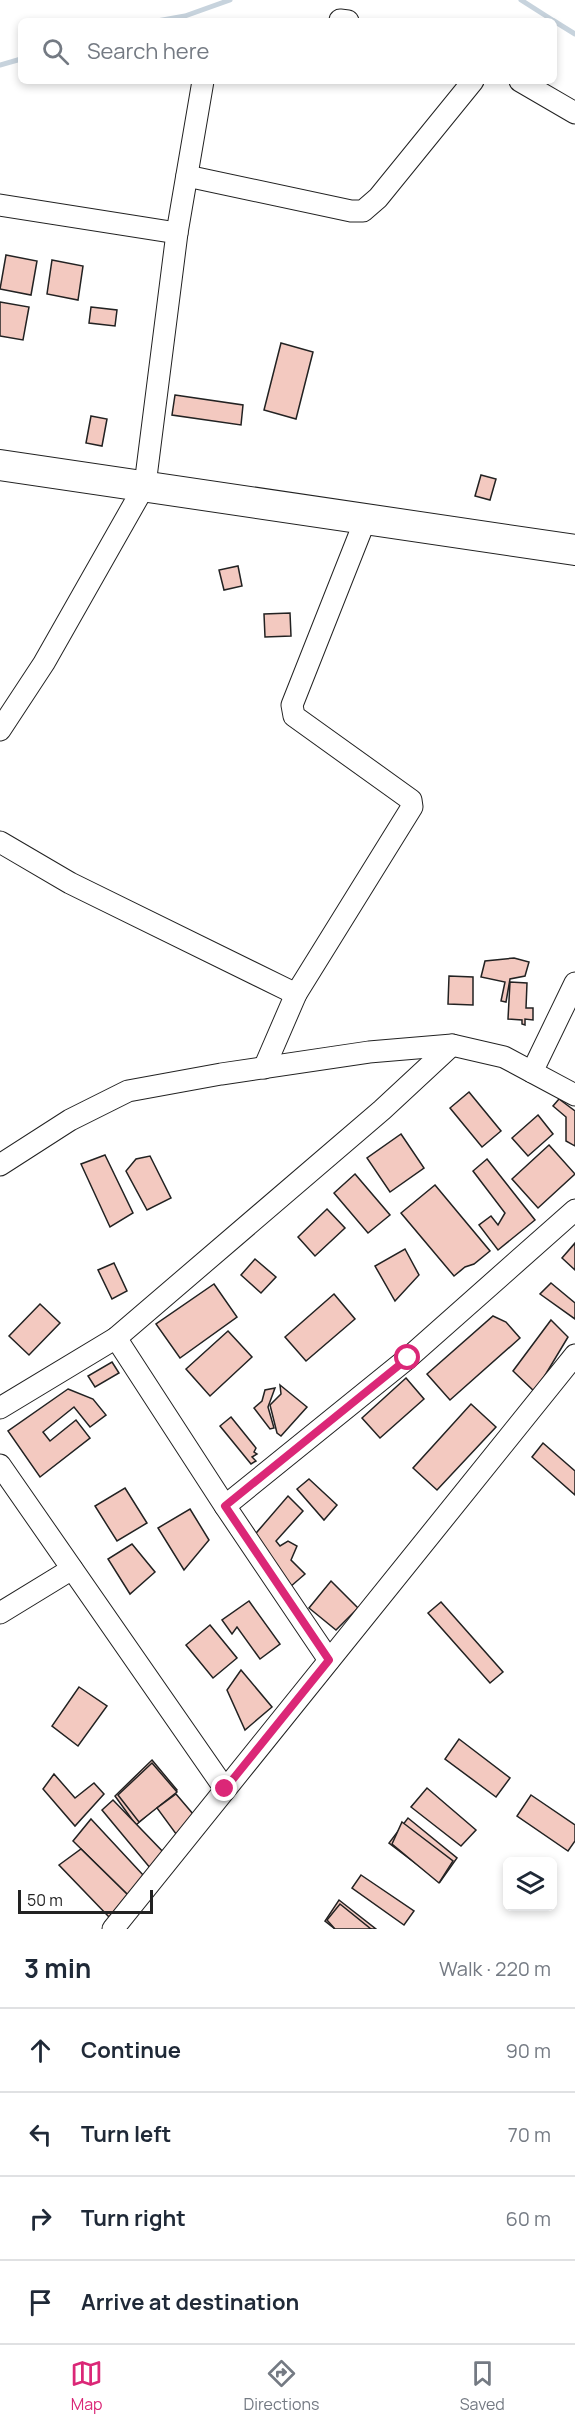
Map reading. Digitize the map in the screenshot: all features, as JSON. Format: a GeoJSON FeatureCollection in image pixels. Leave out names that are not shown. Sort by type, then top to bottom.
{"type":"FeatureCollection","features":[{"type":"Feature","properties":{"kind":"highway"},"geometry":{"type":"LineString","coordinates":[[0,465],[575,550]]}},
{"type":"Feature","properties":{"kind":"street"},"geometry":{"type":"LineString","coordinates":[[0,730],[44,663],[145,485],[177,233],[202,84]]}},
{"type":"Feature","properties":{"kind":"street"},"geometry":{"type":"LineString","coordinates":[[187,176],[351,211],[363,211],[378,198],[471,84]]}},
{"type":"Feature","properties":{"kind":"street"},"geometry":{"type":"LineString","coordinates":[[525,84],[575,113]]}},
{"type":"Feature","properties":{"kind":"street"},"geometry":{"type":"LineString","coordinates":[[0,205],[177,233]]}},
{"type":"Feature","properties":{"kind":"street"},"geometry":{"type":"LineString","coordinates":[[264,1068],[296,994],[412,807],[411,800],[294,716],[292,705],[366,518]]}},
{"type":"Feature","properties":{"kind":"street"},"geometry":{"type":"LineString","coordinates":[[0,842],[70,884],[296,994]]}},
{"type":"Feature","properties":{"kind":"street"},"geometry":{"type":"LineString","coordinates":[[532,1072],[575,983]]}},
{"type":"Feature","properties":{"kind":"street"},"geometry":{"type":"LineString","coordinates":[[0,1408],[116,1338],[382,1110],[452,1045]]}},
{"type":"Feature","properties":{"kind":"street"},"geometry":{"type":"LineString","coordinates":[[0,1165],[70,1120],[128,1091],[369,1052],[452,1045],[504,1057],[575,1095]]}},
{"type":"Feature","properties":{"kind":"street"},"geometry":{"type":"LineString","coordinates":[[225,1506],[408,1358],[575,1210]]}},
{"type":"Feature","properties":{"kind":"street"},"geometry":{"type":"LineString","coordinates":[[116,1338],[329,1660]]}},
{"type":"Feature","properties":{"kind":"street"},"geometry":{"type":"LineString","coordinates":[[113,1929],[575,1355]]}},
{"type":"Feature","properties":{"kind":"street"},"geometry":{"type":"LineString","coordinates":[[0,1465],[225,1789]]}},
{"type":"Feature","properties":{"kind":"street"},"geometry":{"type":"LineString","coordinates":[[0,1613],[72,1569]]}},
{"type":"Feature","properties":{"kind":"building"},"geometry":{"type":"Polygon","coordinates":[[[6,255],[37,261],[31,295],[0,289],[6,255]]]}},
{"type":"Feature","properties":{"kind":"building"},"geometry":{"type":"Polygon","coordinates":[[[52,260],[83,266],[78,300],[47,294],[52,260]]]}},
{"type":"Feature","properties":{"kind":"building"},"geometry":{"type":"Polygon","coordinates":[[[0,302],[29,307],[23,340],[0,336],[0,302]]]}},
{"type":"Feature","properties":{"kind":"building"},"geometry":{"type":"Polygon","coordinates":[[[91,307],[117,310],[115,326],[89,323],[91,307]]]}},
{"type":"Feature","properties":{"kind":"building"},"geometry":{"type":"Polygon","coordinates":[[[281,343],[313,352],[296,419],[264,410],[281,343]]]}},
{"type":"Feature","properties":{"kind":"building"},"geometry":{"type":"Polygon","coordinates":[[[175,395],[243,405],[241,425],[172,415],[175,395]]]}},
{"type":"Feature","properties":{"kind":"building"},"geometry":{"type":"Polygon","coordinates":[[[91,416],[107,419],[102,446],[86,443],[91,416]]]}},
{"type":"Feature","properties":{"kind":"building"},"geometry":{"type":"Polygon","coordinates":[[[481,475],[496,479],[490,500],[475,496],[481,475]]]}},
{"type":"Feature","properties":{"kind":"building"},"geometry":{"type":"Polygon","coordinates":[[[238,566],[242,586],[224,590],[219,570],[238,566]]]}},
{"type":"Feature","properties":{"kind":"building"},"geometry":{"type":"Polygon","coordinates":[[[290,613],[291,636],[265,637],[264,614],[290,613]]]}},
{"type":"Feature","properties":{"kind":"building"},"geometry":{"type":"Polygon","coordinates":[[[514,958],[529,962],[525,976],[510,979],[506,1002],[501,1001],[505,982],[481,977],[485,961],[514,958]]]}},
{"type":"Feature","properties":{"kind":"building"},"geometry":{"type":"Polygon","coordinates":[[[449,976],[473,977],[473,1005],[448,1004],[449,976]]]}},
{"type":"Feature","properties":{"kind":"building"},"geometry":{"type":"Polygon","coordinates":[[[510,982],[527,983],[526,1008],[533,1008],[533,1020],[525,1019],[525,1025],[522,1024],[522,1020],[508,1019],[510,982]]]}},
{"type":"Feature","properties":{"kind":"building"},"geometry":{"type":"Polygon","coordinates":[[[469,1092],[501,1131],[482,1147],[450,1108],[469,1092]]]}},
{"type":"Feature","properties":{"kind":"building"},"geometry":{"type":"Polygon","coordinates":[[[559,1099],[575,1111],[575,1146],[566,1141],[566,1117],[553,1106],[559,1099]]]}},
{"type":"Feature","properties":{"kind":"building"},"geometry":{"type":"Polygon","coordinates":[[[538,1115],[553,1134],[528,1156],[512,1138],[538,1115]]]}},
{"type":"Feature","properties":{"kind":"building"},"geometry":{"type":"Polygon","coordinates":[[[401,1134],[424,1168],[390,1192],[367,1158],[401,1134]]]}},
{"type":"Feature","properties":{"kind":"building"},"geometry":{"type":"Polygon","coordinates":[[[549,1145],[575,1174],[538,1208],[512,1179],[549,1145]]]}},
{"type":"Feature","properties":{"kind":"building"},"geometry":{"type":"Polygon","coordinates":[[[105,1155],[133,1213],[110,1227],[81,1164],[105,1155]]]}},
{"type":"Feature","properties":{"kind":"building"},"geometry":{"type":"Polygon","coordinates":[[[150,1156],[171,1198],[147,1210],[126,1171],[136,1159],[150,1156]]]}},
{"type":"Feature","properties":{"kind":"building"},"geometry":{"type":"Polygon","coordinates":[[[487,1159],[535,1220],[498,1250],[479,1225],[491,1216],[498,1225],[505,1213],[473,1171],[487,1159]]]}},
{"type":"Feature","properties":{"kind":"building"},"geometry":{"type":"Polygon","coordinates":[[[355,1174],[390,1215],[368,1233],[334,1193],[355,1174]]]}},
{"type":"Feature","properties":{"kind":"building"},"geometry":{"type":"Polygon","coordinates":[[[435,1185],[490,1251],[454,1276],[401,1213],[435,1185]]]}},
{"type":"Feature","properties":{"kind":"building"},"geometry":{"type":"Polygon","coordinates":[[[327,1209],[345,1228],[315,1256],[298,1237],[327,1209]]]}},
{"type":"Feature","properties":{"kind":"building"},"geometry":{"type":"Polygon","coordinates":[[[575,1243],[575,1270],[562,1258],[575,1243]]]}},
{"type":"Feature","properties":{"kind":"building"},"geometry":{"type":"Polygon","coordinates":[[[405,1249],[419,1275],[395,1301],[375,1266],[405,1249]]]}},
{"type":"Feature","properties":{"kind":"building"},"geometry":{"type":"Polygon","coordinates":[[[255,1259],[276,1277],[261,1293],[241,1275],[255,1259]]]}},
{"type":"Feature","properties":{"kind":"building"},"geometry":{"type":"Polygon","coordinates":[[[114,1263],[127,1291],[112,1299],[98,1270],[114,1263]]]}},
{"type":"Feature","properties":{"kind":"building"},"geometry":{"type":"Polygon","coordinates":[[[551,1283],[575,1303],[575,1319],[540,1294],[551,1283]]]}},
{"type":"Feature","properties":{"kind":"building"},"geometry":{"type":"Polygon","coordinates":[[[214,1284],[237,1317],[180,1358],[156,1324],[214,1284]]]}},
{"type":"Feature","properties":{"kind":"building"},"geometry":{"type":"Polygon","coordinates":[[[334,1294],[355,1319],[306,1361],[285,1337],[334,1294]]]}},
{"type":"Feature","properties":{"kind":"building"},"geometry":{"type":"Polygon","coordinates":[[[40,1304],[60,1323],[29,1355],[9,1336],[40,1304]]]}},
{"type":"Feature","properties":{"kind":"building"},"geometry":{"type":"Polygon","coordinates":[[[493,1316],[506,1322],[520,1338],[450,1400],[427,1374],[493,1316]]]}},
{"type":"Feature","properties":{"kind":"building"},"geometry":{"type":"Polygon","coordinates":[[[551,1320],[568,1337],[535,1392],[513,1371],[551,1320]]]}},
{"type":"Feature","properties":{"kind":"building"},"geometry":{"type":"Polygon","coordinates":[[[228,1331],[252,1357],[210,1396],[186,1369],[228,1331]]]}},
{"type":"Feature","properties":{"kind":"building"},"geometry":{"type":"Polygon","coordinates":[[[112,1362],[119,1373],[95,1387],[88,1376],[112,1362]]]}},
{"type":"Feature","properties":{"kind":"building"},"geometry":{"type":"Polygon","coordinates":[[[406,1378],[424,1399],[380,1438],[362,1418],[406,1378]]]}},
{"type":"Feature","properties":{"kind":"building"},"geometry":{"type":"Polygon","coordinates":[[[280,1385],[307,1407],[281,1436],[277,1433],[270,1405],[281,1394],[280,1385]]]}},
{"type":"Feature","properties":{"kind":"building"},"geometry":{"type":"Polygon","coordinates":[[[275,1388],[268,1407],[274,1428],[270,1429],[254,1408],[262,1401],[265,1390],[275,1388]]]}},
{"type":"Feature","properties":{"kind":"building"},"geometry":{"type":"Polygon","coordinates":[[[68,1389],[93,1399],[106,1415],[90,1427],[74,1407],[43,1432],[50,1441],[76,1420],[90,1438],[40,1477],[8,1431],[68,1389]]]}},
{"type":"Feature","properties":{"kind":"building"},"geometry":{"type":"Polygon","coordinates":[[[471,1404],[496,1427],[437,1490],[413,1468],[471,1404]]]}},
{"type":"Feature","properties":{"kind":"building"},"geometry":{"type":"Polygon","coordinates":[[[231,1417],[256,1448],[254,1452],[257,1454],[252,1457],[256,1461],[251,1464],[220,1426],[231,1417]]]}},
{"type":"Feature","properties":{"kind":"building"},"geometry":{"type":"Polygon","coordinates":[[[543,1443],[575,1471],[575,1495],[532,1457],[543,1443]]]}},
{"type":"Feature","properties":{"kind":"building"},"geometry":{"type":"Polygon","coordinates":[[[309,1479],[337,1505],[324,1520],[297,1489],[309,1479]]]}},
{"type":"Feature","properties":{"kind":"building"},"geometry":{"type":"Polygon","coordinates":[[[125,1488],[147,1523],[117,1541],[95,1506],[125,1488]]]}},
{"type":"Feature","properties":{"kind":"building"},"geometry":{"type":"Polygon","coordinates":[[[288,1496],[303,1511],[276,1541],[280,1546],[288,1541],[297,1546],[291,1560],[305,1574],[290,1587],[251,1539],[288,1496]]]}},
{"type":"Feature","properties":{"kind":"building"},"geometry":{"type":"Polygon","coordinates":[[[190,1509],[209,1540],[184,1570],[158,1528],[190,1509]]]}},
{"type":"Feature","properties":{"kind":"building"},"geometry":{"type":"Polygon","coordinates":[[[132,1544],[155,1572],[130,1594],[108,1559],[132,1544]]]}},
{"type":"Feature","properties":{"kind":"building"},"geometry":{"type":"Polygon","coordinates":[[[331,1581],[358,1608],[336,1630],[309,1608],[331,1581]]]}},
{"type":"Feature","properties":{"kind":"building"},"geometry":{"type":"Polygon","coordinates":[[[249,1601],[280,1644],[260,1659],[237,1627],[232,1634],[222,1620],[249,1601]]]}},
{"type":"Feature","properties":{"kind":"building"},"geometry":{"type":"Polygon","coordinates":[[[441,1602],[503,1672],[490,1683],[428,1613],[441,1602]]]}},
{"type":"Feature","properties":{"kind":"building"},"geometry":{"type":"Polygon","coordinates":[[[210,1625],[237,1658],[213,1678],[186,1645],[210,1625]]]}},
{"type":"Feature","properties":{"kind":"building"},"geometry":{"type":"Polygon","coordinates":[[[241,1670],[272,1707],[245,1730],[227,1690],[241,1670]]]}},
{"type":"Feature","properties":{"kind":"building"},"geometry":{"type":"Polygon","coordinates":[[[79,1687],[107,1706],[78,1746],[52,1726],[79,1687]]]}},
{"type":"Feature","properties":{"kind":"building"},"geometry":{"type":"Polygon","coordinates":[[[459,1739],[510,1778],[496,1797],[445,1759],[459,1739]]]}},
{"type":"Feature","properties":{"kind":"building"},"geometry":{"type":"Polygon","coordinates":[[[152,1760],[177,1790],[136,1825],[115,1796],[152,1760]]]}},
{"type":"Feature","properties":{"kind":"building"},"geometry":{"type":"Polygon","coordinates":[[[152,1763],[177,1792],[139,1822],[118,1795],[152,1763]]]}},
{"type":"Feature","properties":{"kind":"building"},"geometry":{"type":"Polygon","coordinates":[[[54,1774],[75,1798],[94,1783],[104,1794],[75,1826],[43,1789],[54,1774]]]}},
{"type":"Feature","properties":{"kind":"building"},"geometry":{"type":"Polygon","coordinates":[[[427,1788],[476,1830],[461,1846],[411,1807],[427,1788]]]}},
{"type":"Feature","properties":{"kind":"building"},"geometry":{"type":"Polygon","coordinates":[[[176,1794],[199,1821],[179,1838],[157,1808],[176,1794]]]}},
{"type":"Feature","properties":{"kind":"building"},"geometry":{"type":"Polygon","coordinates":[[[531,1795],[575,1825],[575,1841],[568,1851],[517,1816],[531,1795]]]}},
{"type":"Feature","properties":{"kind":"building"},"geometry":{"type":"Polygon","coordinates":[[[113,1800],[167,1856],[151,1869],[102,1810],[113,1800]]]}},
{"type":"Feature","properties":{"kind":"building"},"geometry":{"type":"Polygon","coordinates":[[[408,1818],[457,1858],[440,1882],[389,1843],[408,1818]]]}},
{"type":"Feature","properties":{"kind":"building"},"geometry":{"type":"Polygon","coordinates":[[[91,1819],[144,1876],[128,1895],[73,1841],[91,1819]]]}},
{"type":"Feature","properties":{"kind":"building"},"geometry":{"type":"Polygon","coordinates":[[[402,1822],[453,1861],[439,1883],[392,1844],[402,1822]]]}},
{"type":"Feature","properties":{"kind":"building"},"geometry":{"type":"Polygon","coordinates":[[[81,1849],[131,1898],[109,1917],[59,1865],[81,1849]]]}},
{"type":"Feature","properties":{"kind":"building"},"geometry":{"type":"Polygon","coordinates":[[[361,1875],[414,1911],[404,1925],[352,1888],[361,1875]]]}},
{"type":"Feature","properties":{"kind":"building"},"geometry":{"type":"Polygon","coordinates":[[[339,1900],[376,1929],[335,1929],[325,1921],[339,1900]]]}},
{"type":"Feature","properties":{"kind":"building"},"geometry":{"type":"Polygon","coordinates":[[[340,1904],[371,1929],[335,1929],[327,1920],[340,1904]]]}},
{"type":"Feature","properties":{"kind":"waterway"},"geometry":{"type":"LineString","coordinates":[[174,18],[230,0]]}},
{"type":"Feature","properties":{"kind":"waterway"},"geometry":{"type":"LineString","coordinates":[[521,0],[549,18]]}},
{"type":"Feature","properties":{"kind":"waterway"},"geometry":{"type":"LineString","coordinates":[[557,23],[575,34]]}},
{"type":"Feature","properties":{"kind":"waterway"},"geometry":{"type":"LineString","coordinates":[[0,65],[18,60]]}},
{"type":"Feature","properties":{"kind":"route"},"geometry":{"type":"LineString","coordinates":[[225,1789],[329,1660],[225,1506],[408,1358]]}}]}
